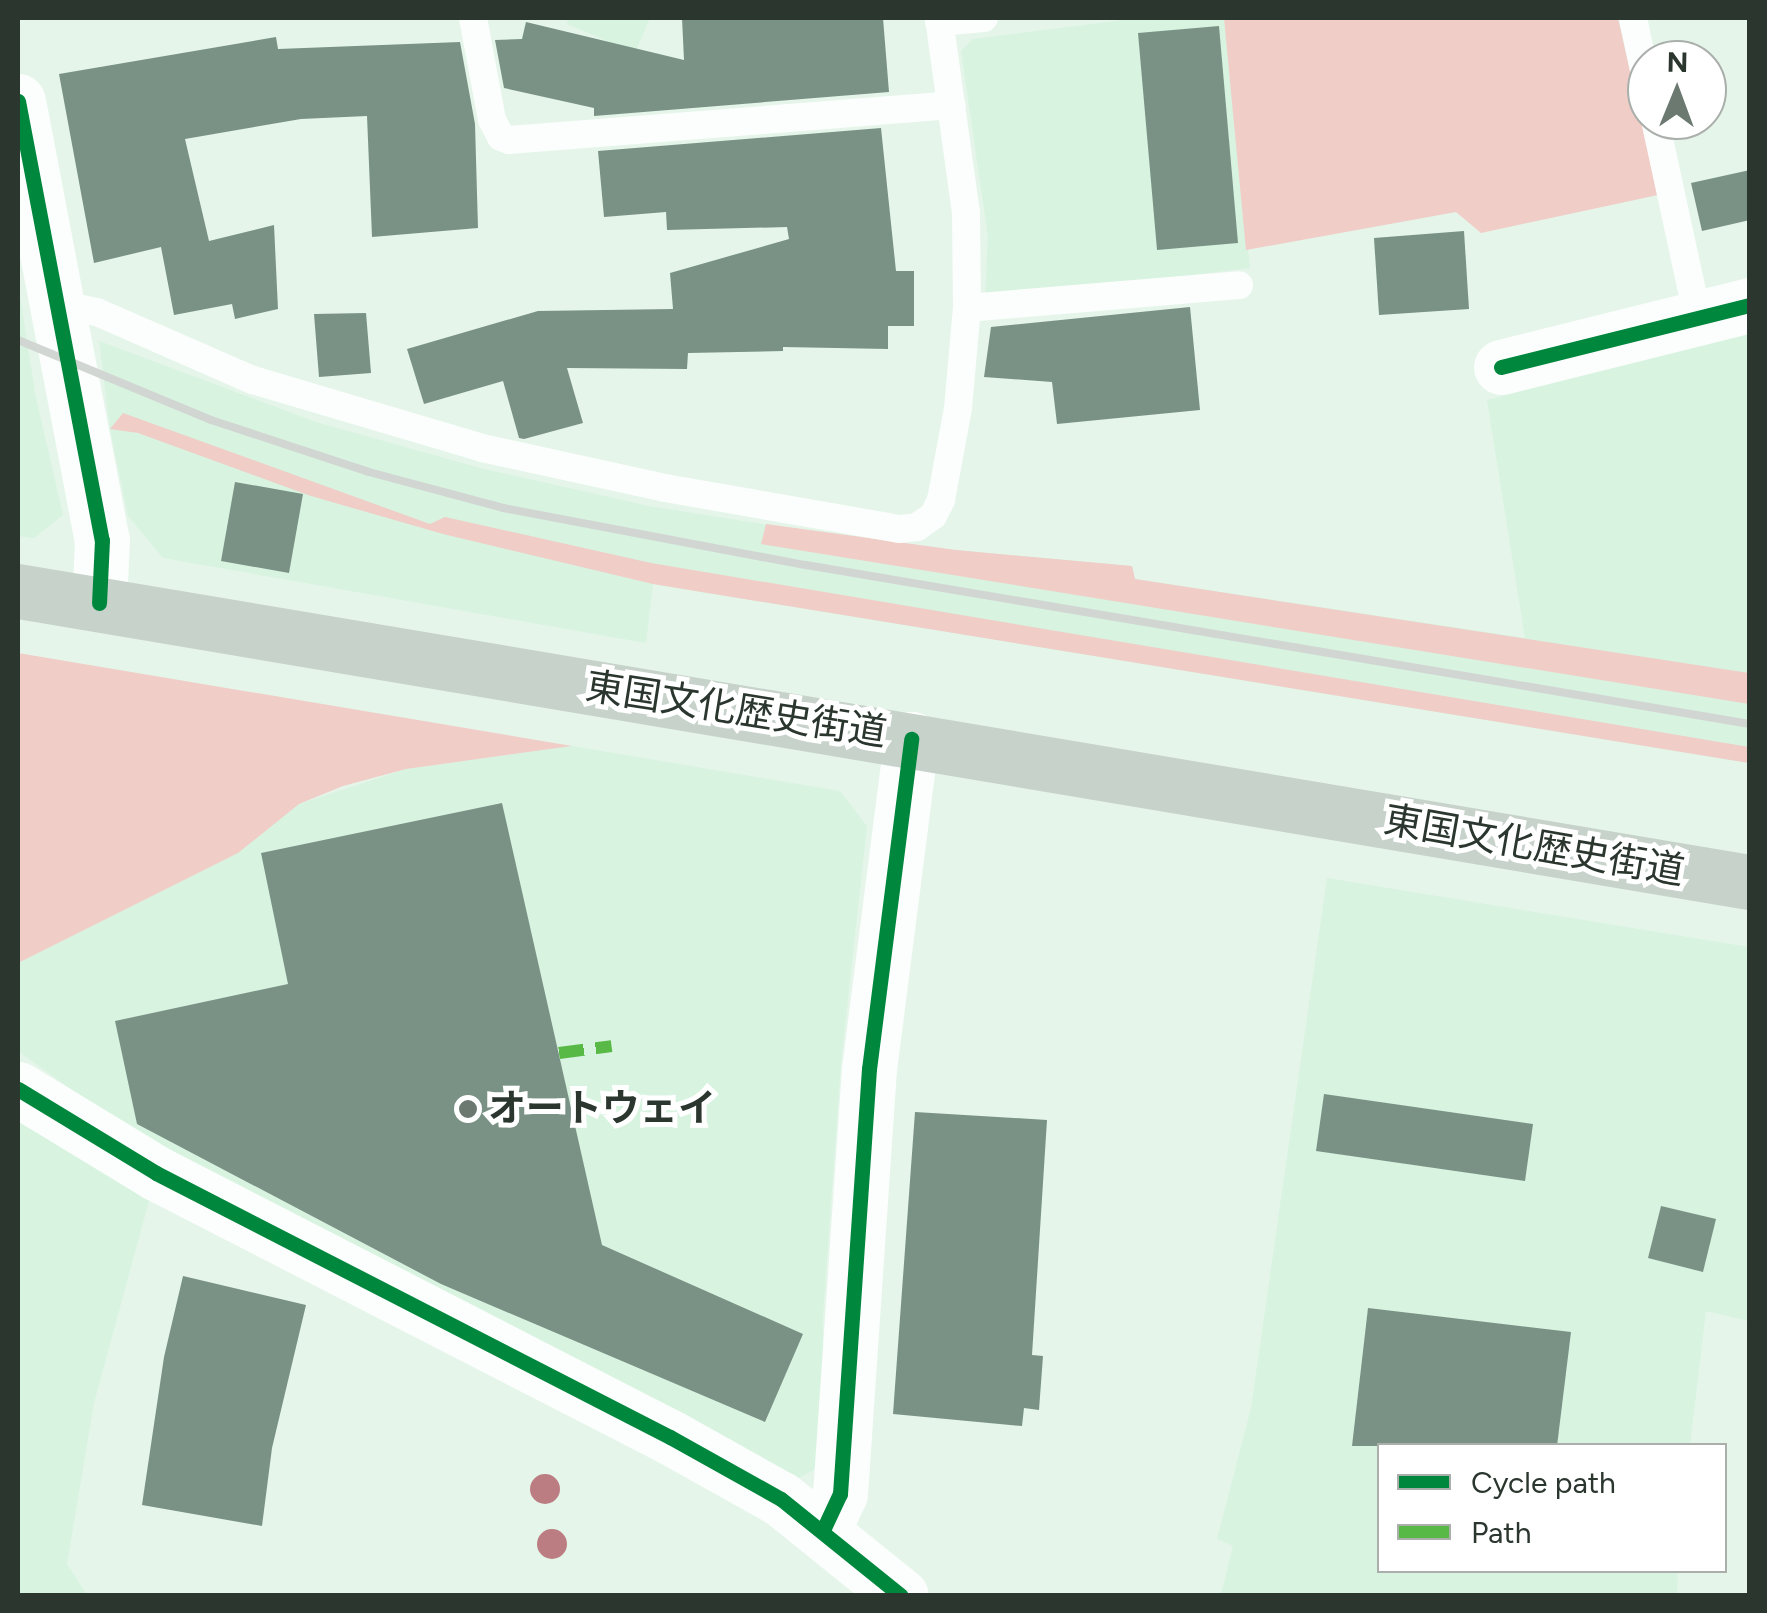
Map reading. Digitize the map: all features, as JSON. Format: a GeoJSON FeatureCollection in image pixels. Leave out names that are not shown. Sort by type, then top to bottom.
{"type":"FeatureCollection","features":[{"type":"Feature","properties":{"kind":"highway","name":"東国文化歴史街道"},"geometry":{"type":"LineString","coordinates":[[18,591],[1750,882]]}},
{"type":"Feature","properties":{"kind":"street"},"geometry":{"type":"LineString","coordinates":[[18,101],[102,540],[99,604]]}},
{"type":"Feature","properties":{"kind":"street"},"geometry":{"type":"LineString","coordinates":[[1501,367],[1750,305]]}},
{"type":"Feature","properties":{"kind":"street"},"geometry":{"type":"LineString","coordinates":[[823,1530],[840,1494],[870,1069],[911,740]]}},
{"type":"Feature","properties":{"kind":"street"},"geometry":{"type":"LineString","coordinates":[[18,1089],[156,1173],[670,1437],[781,1499],[901,1596]]}},
{"type":"Feature","properties":{"kind":"lane"},"geometry":{"type":"LineString","coordinates":[[473,18],[492,120],[501,137],[508,140],[952,105]]}},
{"type":"Feature","properties":{"kind":"lane"},"geometry":{"type":"LineString","coordinates":[[58,304],[97,312],[253,380],[405,428],[598,475],[899,529],[917,527],[933,516],[941,500],[958,408],[967,308],[966,213],[939,20],[984,18]]}},
{"type":"Feature","properties":{"kind":"lane"},"geometry":{"type":"LineString","coordinates":[[1658,140],[1698,318]]}},
{"type":"Feature","properties":{"kind":"lane"},"geometry":{"type":"LineString","coordinates":[[967,308],[1239,285]]}},
{"type":"Feature","properties":{"kind":"shaded area"},"geometry":{"type":"Polygon","coordinates":[[[569,18],[650,18],[635,53],[567,24],[569,18]]]}},
{"type":"Feature","properties":{"kind":"shaded area"},"geometry":{"type":"Polygon","coordinates":[[[1138,18],[1224,18],[1250,268],[985,300],[988,237],[961,51],[973,39],[1138,18]]]}},
{"type":"Feature","properties":{"kind":"shaded area"},"geometry":{"type":"Polygon","coordinates":[[[1224,18],[1618,18],[1627,58],[1627,140],[1646,140],[1658,195],[1481,233],[1456,212],[1246,250],[1224,18]]]}},
{"type":"Feature","properties":{"kind":"shaded area"},"geometry":{"type":"Polygon","coordinates":[[[18,282],[35,393],[63,515],[34,538],[18,536],[18,282]]]}},
{"type":"Feature","properties":{"kind":"shaded area"},"geometry":{"type":"Polygon","coordinates":[[[1749,332],[1749,763],[653,584],[646,643],[163,558],[128,516],[110,429],[99,341],[316,422],[480,468],[649,506],[888,544],[1132,566],[1135,579],[1525,638],[1487,400],[1749,332]]]}},
{"type":"Feature","properties":{"kind":"shaded area"},"geometry":{"type":"Polygon","coordinates":[[[123,413],[430,524],[445,517],[651,563],[1749,747],[1749,763],[653,584],[443,534],[311,496],[138,433],[110,429],[123,413]]]}},
{"type":"Feature","properties":{"kind":"shaded area"},"geometry":{"type":"Polygon","coordinates":[[[766,524],[956,550],[1132,566],[1135,579],[1749,673],[1749,704],[761,544],[766,524]]]}},
{"type":"Feature","properties":{"kind":"shaded area"},"geometry":{"type":"Polygon","coordinates":[[[18,653],[572,746],[406,769],[343,786],[299,804],[238,853],[18,963],[18,653]]]}},
{"type":"Feature","properties":{"kind":"shaded area","name":"オートウェイ"},"geometry":{"type":"Polygon","coordinates":[[[572,746],[840,791],[867,826],[841,1063],[823,1316],[823,1465],[793,1481],[162,1155],[18,1051],[18,963],[238,853],[299,804],[406,769],[572,746]]]}},
{"type":"Feature","properties":{"kind":"shaded area"},"geometry":{"type":"Polygon","coordinates":[[[1327,878],[1749,947],[1749,1321],[1706,1311],[1690,1443],[1377,1443],[1377,1573],[1678,1573],[1677,1595],[1221,1595],[1233,1546],[1217,1539],[1251,1408],[1327,878]]]}},
{"type":"Feature","properties":{"kind":"shaded area"},"geometry":{"type":"Polygon","coordinates":[[[18,1122],[150,1197],[94,1403],[67,1564],[87,1595],[18,1595],[18,1122]]]}},
{"type":"Feature","properties":{"kind":"building"},"geometry":{"type":"Polygon","coordinates":[[[682,18],[883,18],[889,92],[594,116],[594,108],[504,88],[495,40],[522,39],[526,22],[684,60],[682,18]]]}},
{"type":"Feature","properties":{"kind":"building"},"geometry":{"type":"Polygon","coordinates":[[[1219,26],[1238,243],[1157,250],[1138,33],[1219,26]]]}},
{"type":"Feature","properties":{"kind":"building"},"geometry":{"type":"Polygon","coordinates":[[[276,37],[278,49],[460,42],[475,124],[478,228],[372,237],[367,116],[301,119],[185,139],[209,241],[274,225],[278,309],[235,319],[232,304],[174,315],[161,247],[94,263],[59,74],[276,37]]]}},
{"type":"Feature","properties":{"kind":"building"},"geometry":{"type":"Polygon","coordinates":[[[881,128],[896,271],[914,271],[914,326],[888,326],[888,349],[783,347],[783,351],[688,353],[687,369],[567,368],[583,423],[524,439],[519,438],[503,381],[424,404],[407,349],[538,311],[673,309],[670,273],[789,239],[787,227],[667,230],[666,212],[604,217],[598,151],[881,128]]]}},
{"type":"Feature","properties":{"kind":"building"},"geometry":{"type":"Polygon","coordinates":[[[1750,170],[1750,220],[1702,231],[1691,183],[1750,170]]]}},
{"type":"Feature","properties":{"kind":"building"},"geometry":{"type":"Polygon","coordinates":[[[1464,231],[1469,309],[1379,315],[1374,238],[1464,231]]]}},
{"type":"Feature","properties":{"kind":"building"},"geometry":{"type":"Polygon","coordinates":[[[1190,307],[1200,410],[1057,424],[1052,382],[984,377],[991,327],[1190,307]]]}},
{"type":"Feature","properties":{"kind":"building"},"geometry":{"type":"Polygon","coordinates":[[[366,313],[371,373],[319,377],[314,314],[366,313]]]}},
{"type":"Feature","properties":{"kind":"building"},"geometry":{"type":"Polygon","coordinates":[[[235,482],[303,494],[289,573],[221,561],[235,482]]]}},
{"type":"Feature","properties":{"kind":"building"},"geometry":{"type":"Polygon","coordinates":[[[502,803],[602,1245],[803,1334],[765,1422],[441,1284],[137,1124],[115,1021],[288,984],[261,853],[502,803]]]}},
{"type":"Feature","properties":{"kind":"building"},"geometry":{"type":"Polygon","coordinates":[[[1324,1094],[1533,1124],[1525,1181],[1316,1151],[1324,1094]]]}},
{"type":"Feature","properties":{"kind":"building"},"geometry":{"type":"Polygon","coordinates":[[[915,1112],[1047,1120],[1032,1355],[1043,1356],[1039,1410],[1024,1408],[1022,1426],[893,1414],[915,1112]]]}},
{"type":"Feature","properties":{"kind":"building"},"geometry":{"type":"Polygon","coordinates":[[[1661,1206],[1716,1219],[1703,1272],[1648,1258],[1661,1206]]]}},
{"type":"Feature","properties":{"kind":"building"},"geometry":{"type":"Polygon","coordinates":[[[183,1276],[306,1305],[272,1448],[262,1526],[142,1505],[164,1357],[183,1276]]]}},
{"type":"Feature","properties":{"kind":"building"},"geometry":{"type":"Polygon","coordinates":[[[1368,1308],[1571,1332],[1557,1443],[1352,1446],[1368,1308]]]}},
{"type":"Feature","properties":{"kind":"railway"},"geometry":{"type":"LineString","coordinates":[[18,340],[211,420],[369,472],[503,508],[806,565],[1750,724]]}},
{"type":"Feature","properties":{"kind":"marked path"},"geometry":{"type":"LineString","coordinates":[[559,1053],[612,1046]]}},
{"type":"Feature","properties":{"kind":"cycle path"},"geometry":{"type":"LineString","coordinates":[[18,101],[102,540],[99,603]]}},
{"type":"Feature","properties":{"kind":"cycle path"},"geometry":{"type":"LineString","coordinates":[[1501,367],[1750,305]]}},
{"type":"Feature","properties":{"kind":"cycle path"},"geometry":{"type":"LineString","coordinates":[[823,1530],[840,1494],[869,1069],[911,739]]}},
{"type":"Feature","properties":{"kind":"cycle path"},"geometry":{"type":"LineString","coordinates":[[18,1089],[156,1173],[670,1437],[781,1499],[901,1596]]}},
{"type":"Feature","properties":{"kind":"place","name":"オートウェイ"},"geometry":{"type":"Point","coordinates":[468,1109]}}]}
